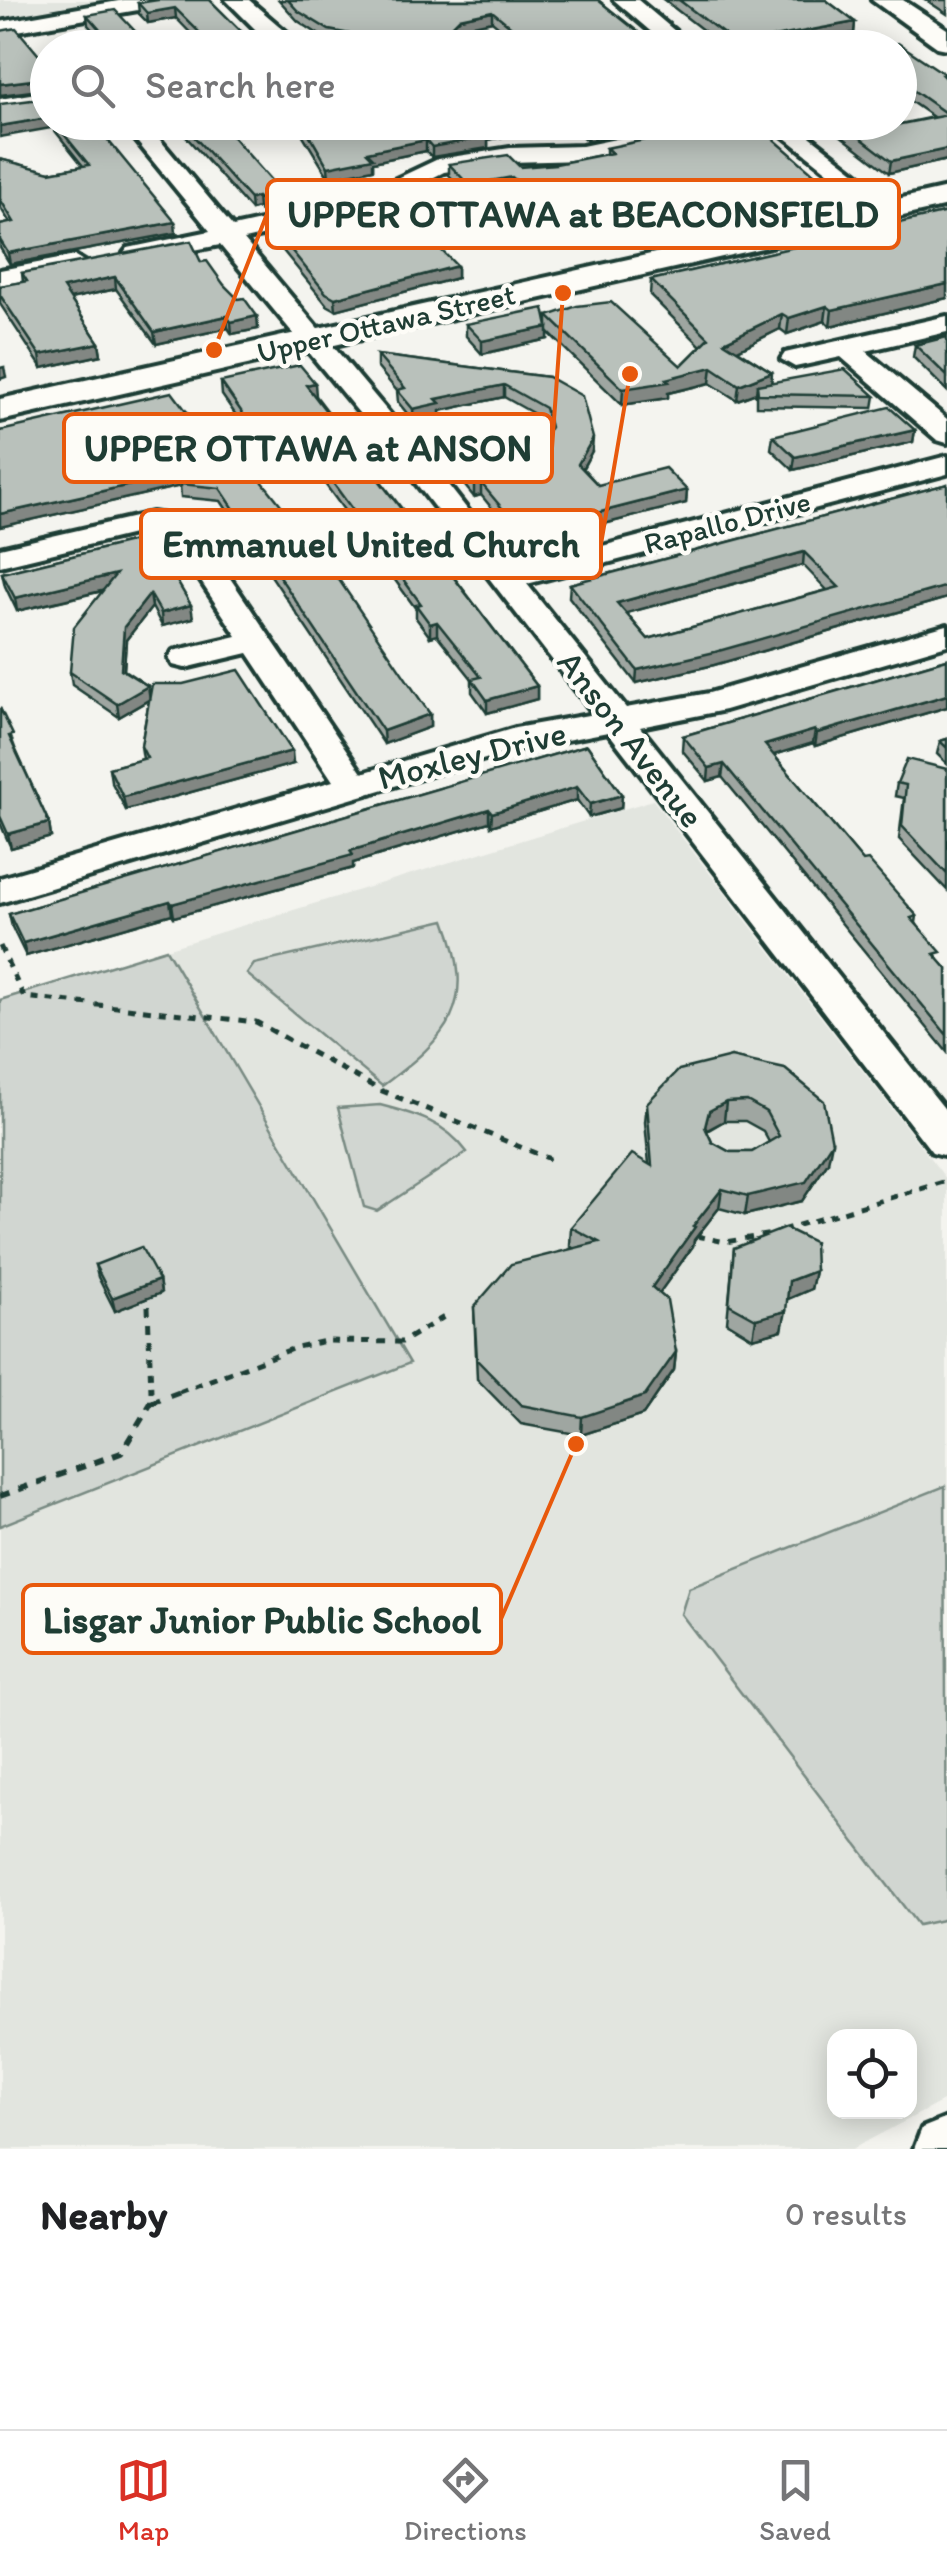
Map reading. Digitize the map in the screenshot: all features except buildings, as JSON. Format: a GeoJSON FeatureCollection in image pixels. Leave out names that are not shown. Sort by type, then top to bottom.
{"type":"FeatureCollection","features":[{"type":"Feature","properties":{"kind":"main road"},"geometry":{"type":"LineString","coordinates":[[885,0],[947,41]]}},
{"type":"Feature","properties":{"kind":"main road","name":"Upper Ottawa Street"},"geometry":{"type":"LineString","coordinates":[[0,410],[947,197]]}},
{"type":"Feature","properties":{"kind":"street"},"geometry":{"type":"LineString","coordinates":[[0,28],[54,26],[161,0]]}},
{"type":"Feature","properties":{"kind":"street"},"geometry":{"type":"LineString","coordinates":[[237,0],[268,30]]}},
{"type":"Feature","properties":{"kind":"street"},"geometry":{"type":"LineString","coordinates":[[625,0],[662,30]]}},
{"type":"Feature","properties":{"kind":"street"},"geometry":{"type":"LineString","coordinates":[[0,106],[30,101]]}},
{"type":"Feature","properties":{"kind":"street","name":"Anson Avenue"},"geometry":{"type":"LineString","coordinates":[[147,140],[408,454],[947,1141]]}},
{"type":"Feature","properties":{"kind":"street"},"geometry":{"type":"LineString","coordinates":[[547,140],[560,153]]}},
{"type":"Feature","properties":{"kind":"street"},"geometry":{"type":"LineString","coordinates":[[0,278],[356,208],[438,166],[475,158],[582,152],[643,140]]}},
{"type":"Feature","properties":{"kind":"street"},"geometry":{"type":"LineString","coordinates":[[801,140],[892,210]]}},
{"type":"Feature","properties":{"kind":"street"},"geometry":{"type":"LineString","coordinates":[[795,359],[947,324]]}},
{"type":"Feature","properties":{"kind":"street"},"geometry":{"type":"LineString","coordinates":[[848,349],[947,434]]}},
{"type":"Feature","properties":{"kind":"street"},"geometry":{"type":"LineString","coordinates":[[408,454],[484,436]]}},
{"type":"Feature","properties":{"kind":"street","name":"Rapallo Drive"},"geometry":{"type":"LineString","coordinates":[[507,580],[947,465]]}},
{"type":"Feature","properties":{"kind":"street"},"geometry":{"type":"LineString","coordinates":[[0,558],[133,525],[179,525],[353,786]]}},
{"type":"Feature","properties":{"kind":"street","name":"Moxley Drive"},"geometry":{"type":"LineString","coordinates":[[0,890],[540,733],[728,700],[947,635]]}},
{"type":"Feature","properties":{"kind":"street"},"geometry":{"type":"LineString","coordinates":[[185,658],[259,641]]}},
{"type":"Feature","properties":{"kind":"path"},"geometry":{"type":"LineString","coordinates":[[0,946],[24,997],[256,1022],[380,1090],[550,1159]]}},
{"type":"Feature","properties":{"kind":"path"},"geometry":{"type":"LineString","coordinates":[[697,1236],[709,1242],[745,1242],[947,1182]]}},
{"type":"Feature","properties":{"kind":"path"},"geometry":{"type":"LineString","coordinates":[[745,1242],[746,1252]]}},
{"type":"Feature","properties":{"kind":"path"},"geometry":{"type":"LineString","coordinates":[[0,1496],[121,1453],[151,1403],[148,1306]]}},
{"type":"Feature","properties":{"kind":"path"},"geometry":{"type":"LineString","coordinates":[[151,1403],[298,1347],[326,1341],[402,1342],[444,1317]]}},
{"type":"Feature","properties":{"kind":"shaded area"},"geometry":{"type":"Polygon","coordinates":[[[0,0],[126,0],[0,22],[0,0]]]}},
{"type":"Feature","properties":{"kind":"shaded area"},"geometry":{"type":"Polygon","coordinates":[[[653,800],[947,1180],[947,2099],[917,2115],[917,2029],[827,2029],[827,2119],[909,2119],[852,2149],[0,2149],[0,1526],[410,1363],[166,949],[653,800]]]}},
{"type":"Feature","properties":{"kind":"shaded area"},"geometry":{"type":"Polygon","coordinates":[[[445,920],[458,975],[451,1016],[425,1051],[382,1086],[247,974],[254,964],[445,920]]]}},
{"type":"Feature","properties":{"kind":"shaded area"},"geometry":{"type":"Polygon","coordinates":[[[166,949],[410,1363],[0,1526],[0,1000],[166,949]]]}},
{"type":"Feature","properties":{"kind":"shaded area"},"geometry":{"type":"Polygon","coordinates":[[[380,1105],[439,1126],[467,1152],[377,1211],[364,1207],[338,1108],[380,1105]]]}},
{"type":"Feature","properties":{"kind":"shaded area"},"geometry":{"type":"Polygon","coordinates":[[[945,1486],[947,1919],[918,1925],[681,1614],[689,1588],[945,1486]]]}},
{"type":"Feature","properties":{"kind":"place","name":"UPPER OTTAWA at ANSON"},"geometry":{"type":"Point","coordinates":[563,293]}},
{"type":"Feature","properties":{"kind":"place","name":"UPPER OTTAWA at BEACONSFIELD"},"geometry":{"type":"Point","coordinates":[214,350]}},
{"type":"Feature","properties":{"kind":"place","name":"Emmanuel United Church"},"geometry":{"type":"Point","coordinates":[630,374]}},
{"type":"Feature","properties":{"kind":"place","name":"Lisgar Junior Public School"},"geometry":{"type":"Point","coordinates":[576,1444]}}]}
